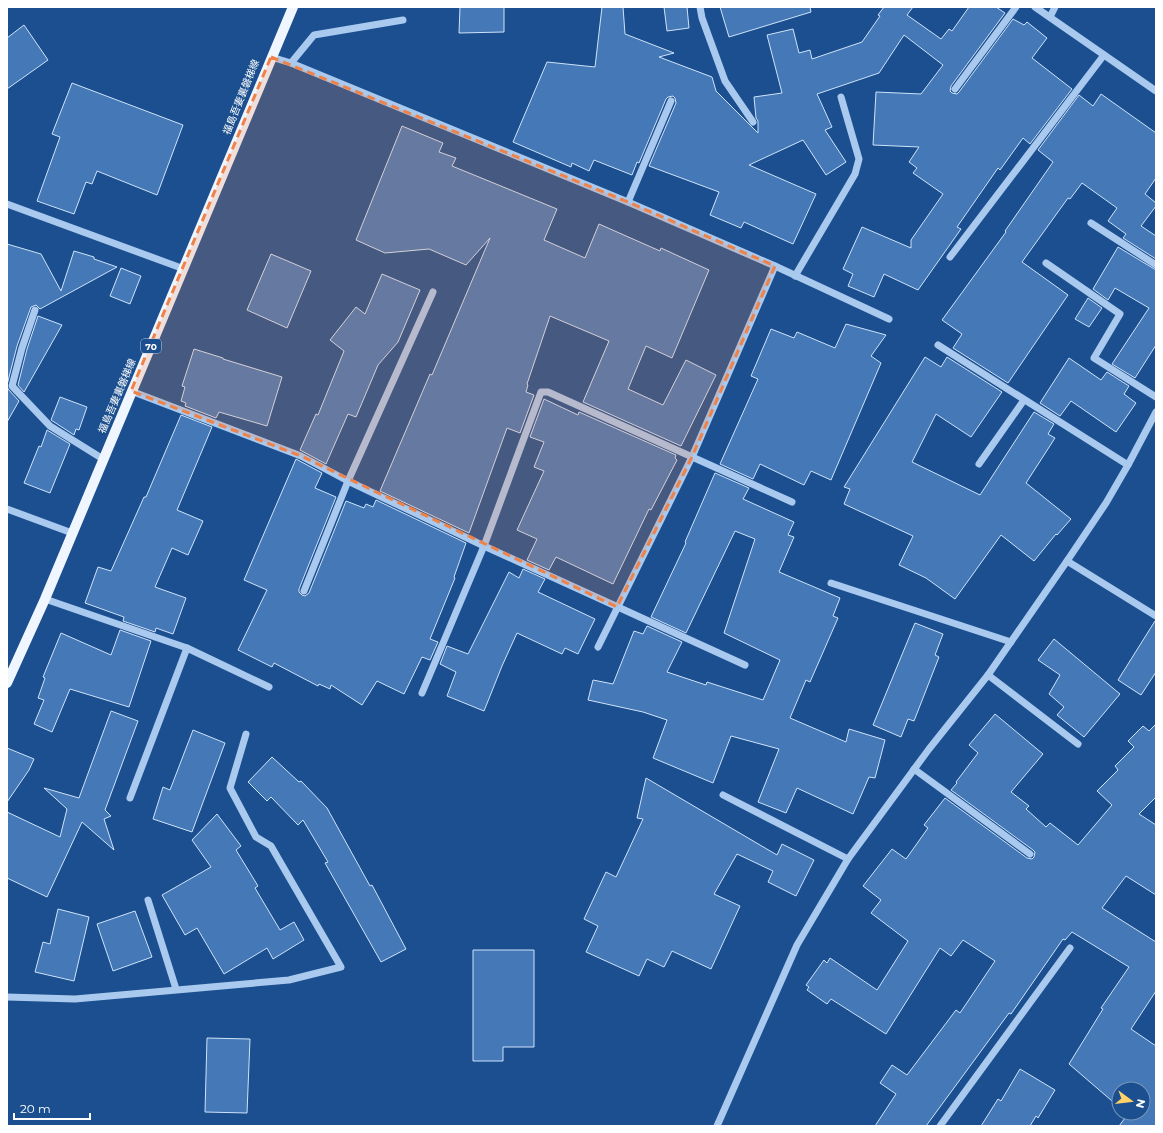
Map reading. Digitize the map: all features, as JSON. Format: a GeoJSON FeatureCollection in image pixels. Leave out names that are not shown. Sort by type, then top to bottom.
{"type":"FeatureCollection","features":[{"type":"Feature","properties":{"kind":"main road","name":"福島吾妻裏磐梯線"},"geometry":{"type":"LineString","coordinates":[[7,683],[45,598],[131,391],[184,269],[271,56],[293,7]]}},
{"type":"Feature","properties":{"kind":"street"},"geometry":{"type":"LineString","coordinates":[[700,7],[702,18],[725,81],[753,122]]}},
{"type":"Feature","properties":{"kind":"street"},"geometry":{"type":"LineString","coordinates":[[955,89],[1016,7]]}},
{"type":"Feature","properties":{"kind":"street"},"geometry":{"type":"LineString","coordinates":[[1035,7],[1156,92]]}},
{"type":"Feature","properties":{"kind":"street"},"geometry":{"type":"LineString","coordinates":[[1050,17],[1055,7]]}},
{"type":"Feature","properties":{"kind":"street"},"geometry":{"type":"LineString","coordinates":[[291,63],[314,35],[403,20]]}},
{"type":"Feature","properties":{"kind":"street"},"geometry":{"type":"LineString","coordinates":[[950,257],[1104,55]]}},
{"type":"Feature","properties":{"kind":"street"},"geometry":{"type":"LineString","coordinates":[[271,56],[628,202],[775,266],[889,319]]}},
{"type":"Feature","properties":{"kind":"street"},"geometry":{"type":"LineString","coordinates":[[795,276],[855,174],[859,159],[841,97]]}},
{"type":"Feature","properties":{"kind":"street"},"geometry":{"type":"LineString","coordinates":[[628,202],[672,101]]}},
{"type":"Feature","properties":{"kind":"street"},"geometry":{"type":"LineString","coordinates":[[7,204],[184,269]]}},
{"type":"Feature","properties":{"kind":"street"},"geometry":{"type":"LineString","coordinates":[[1091,224],[1156,265]]}},
{"type":"Feature","properties":{"kind":"street"},"geometry":{"type":"LineString","coordinates":[[1046,263],[1120,314],[1094,358],[1156,397]]}},
{"type":"Feature","properties":{"kind":"street"},"geometry":{"type":"LineString","coordinates":[[598,647],[692,457],[775,266]]}},
{"type":"Feature","properties":{"kind":"street"},"geometry":{"type":"LineString","coordinates":[[304,591],[348,481],[433,292]]}},
{"type":"Feature","properties":{"kind":"street"},"geometry":{"type":"LineString","coordinates":[[35,310],[22,348],[12,386],[50,426],[103,459]]}},
{"type":"Feature","properties":{"kind":"street"},"geometry":{"type":"LineString","coordinates":[[938,345],[1128,465]]}},
{"type":"Feature","properties":{"kind":"street"},"geometry":{"type":"LineString","coordinates":[[131,391],[301,456],[348,481],[484,546],[745,665]]}},
{"type":"Feature","properties":{"kind":"street"},"geometry":{"type":"LineString","coordinates":[[422,693],[484,546],[541,392],[548,392],[792,502]]}},
{"type":"Feature","properties":{"kind":"street"},"geometry":{"type":"LineString","coordinates":[[979,464],[1024,400]]}},
{"type":"Feature","properties":{"kind":"street"},"geometry":{"type":"LineString","coordinates":[[717,1126],[797,945],[848,859],[914,769],[988,674],[1067,561],[1106,502],[1128,465],[1156,412]]}},
{"type":"Feature","properties":{"kind":"street"},"geometry":{"type":"LineString","coordinates":[[7,509],[72,533]]}},
{"type":"Feature","properties":{"kind":"street"},"geometry":{"type":"LineString","coordinates":[[1067,561],[1156,616]]}},
{"type":"Feature","properties":{"kind":"street"},"geometry":{"type":"LineString","coordinates":[[831,583],[1011,642]]}},
{"type":"Feature","properties":{"kind":"street"},"geometry":{"type":"LineString","coordinates":[[45,598],[187,648],[269,687]]}},
{"type":"Feature","properties":{"kind":"street"},"geometry":{"type":"LineString","coordinates":[[130,798],[187,648]]}},
{"type":"Feature","properties":{"kind":"street"},"geometry":{"type":"LineString","coordinates":[[988,674],[1078,744]]}},
{"type":"Feature","properties":{"kind":"street"},"geometry":{"type":"LineString","coordinates":[[7,997],[75,999],[289,980],[341,967],[271,846],[256,837],[230,788],[246,734]]}},
{"type":"Feature","properties":{"kind":"street"},"geometry":{"type":"LineString","coordinates":[[914,769],[1030,854]]}},
{"type":"Feature","properties":{"kind":"street"},"geometry":{"type":"LineString","coordinates":[[722,795],[848,859]]}},
{"type":"Feature","properties":{"kind":"street"},"geometry":{"type":"LineString","coordinates":[[148,900],[176,989]]}},
{"type":"Feature","properties":{"kind":"street"},"geometry":{"type":"LineString","coordinates":[[940,1126],[1070,948]]}},
{"type":"Feature","properties":{"kind":"highlighted area"},"geometry":{"type":"Polygon","coordinates":[[[271,57],[628,202],[775,266],[692,457],[617,607],[301,456],[131,391],[271,57]]]}},
{"type":"Feature","properties":{"kind":"building"},"geometry":{"type":"Polygon","coordinates":[[[460,7],[504,7],[504,32],[459,33],[460,7]]]}},
{"type":"Feature","properties":{"kind":"building"},"geometry":{"type":"Polygon","coordinates":[[[602,7],[623,7],[625,34],[674,53],[659,57],[712,77],[716,91],[758,133],[758,121],[756,118],[754,97],[782,93],[767,35],[793,29],[799,53],[810,50],[812,59],[862,42],[880,16],[878,15],[884,7],[913,7],[907,15],[941,39],[949,29],[952,31],[969,7],[996,7],[1005,13],[951,86],[950,91],[952,93],[957,94],[959,92],[1013,19],[1024,25],[1027,22],[1047,38],[1032,58],[1072,89],[1030,144],[1023,138],[1000,170],[998,168],[957,227],[961,229],[918,290],[884,274],[874,297],[848,286],[853,274],[843,269],[862,227],[911,248],[911,240],[943,194],[913,173],[917,168],[909,162],[919,147],[873,145],[876,92],[921,94],[943,65],[904,35],[879,73],[817,94],[832,127],[825,130],[846,162],[826,175],[803,140],[749,165],[816,194],[793,244],[744,222],[741,228],[710,215],[719,192],[649,166],[676,103],[673,96],[666,99],[639,163],[637,162],[632,175],[594,160],[589,171],[572,163],[571,167],[513,142],[547,62],[595,67],[602,7]]]}},
{"type":"Feature","properties":{"kind":"building"},"geometry":{"type":"Polygon","coordinates":[[[664,7],[687,7],[689,28],[667,31],[664,7]]]}},
{"type":"Feature","properties":{"kind":"building"},"geometry":{"type":"Polygon","coordinates":[[[720,7],[810,7],[811,12],[729,37],[720,7]]]}},
{"type":"Feature","properties":{"kind":"building"},"geometry":{"type":"Polygon","coordinates":[[[24,25],[48,60],[7,89],[7,38],[24,25]]]}},
{"type":"Feature","properties":{"kind":"building"},"geometry":{"type":"Polygon","coordinates":[[[72,83],[183,125],[157,195],[97,171],[92,184],[86,182],[74,214],[37,201],[60,137],[52,134],[72,83]]]}},
{"type":"Feature","properties":{"kind":"building"},"geometry":{"type":"Polygon","coordinates":[[[1101,94],[1156,133],[1156,178],[1145,194],[1156,203],[1156,206],[1141,226],[1156,236],[1156,259],[1123,238],[1126,234],[1108,221],[1117,208],[1082,183],[1070,199],[1068,198],[1022,262],[1068,295],[1008,383],[953,348],[962,334],[942,320],[1006,232],[1005,231],[1053,162],[1038,150],[1079,95],[1093,106],[1101,94]]]}},
{"type":"Feature","properties":{"kind":"building"},"geometry":{"type":"Polygon","coordinates":[[[402,126],[443,143],[439,152],[456,158],[452,166],[557,209],[544,240],[585,258],[599,224],[660,251],[661,248],[709,270],[672,358],[646,346],[628,389],[663,405],[686,360],[716,375],[681,446],[583,402],[609,341],[550,316],[527,384],[526,392],[534,395],[520,433],[507,428],[469,533],[380,491],[430,374],[432,375],[490,238],[466,265],[429,249],[385,253],[356,240],[402,126]]]}},
{"type":"Feature","properties":{"kind":"building"},"geometry":{"type":"Polygon","coordinates":[[[7,244],[41,254],[61,291],[74,251],[94,257],[94,259],[117,267],[40,309],[36,305],[31,307],[17,346],[7,385],[7,244]]]}},
{"type":"Feature","properties":{"kind":"building"},"geometry":{"type":"Polygon","coordinates":[[[1118,247],[1156,270],[1156,345],[1135,378],[1112,364],[1149,308],[1115,288],[1108,300],[1093,289],[1118,247]]]}},
{"type":"Feature","properties":{"kind":"building"},"geometry":{"type":"Polygon","coordinates":[[[271,254],[311,271],[287,328],[247,310],[271,254]]]}},
{"type":"Feature","properties":{"kind":"building"},"geometry":{"type":"Polygon","coordinates":[[[121,268],[141,276],[130,304],[110,296],[121,268]]]}},
{"type":"Feature","properties":{"kind":"building"},"geometry":{"type":"Polygon","coordinates":[[[382,274],[420,290],[398,342],[378,365],[356,417],[348,414],[326,464],[300,450],[316,414],[318,415],[344,351],[330,340],[356,307],[365,314],[382,274]]]}},
{"type":"Feature","properties":{"kind":"building"},"geometry":{"type":"Polygon","coordinates":[[[1088,298],[1102,308],[1089,327],[1075,319],[1088,298]]]}},
{"type":"Feature","properties":{"kind":"building"},"geometry":{"type":"Polygon","coordinates":[[[38,316],[62,325],[24,392],[18,385],[27,349],[38,316]]]}},
{"type":"Feature","properties":{"kind":"building"},"geometry":{"type":"Polygon","coordinates":[[[846,324],[886,335],[871,356],[881,363],[831,480],[811,471],[804,485],[760,464],[753,479],[720,464],[758,379],[751,376],[771,329],[794,338],[797,332],[835,348],[846,324]]]}},
{"type":"Feature","properties":{"kind":"building"},"geometry":{"type":"Polygon","coordinates":[[[194,349],[282,377],[267,426],[219,412],[216,418],[185,406],[186,403],[181,401],[185,387],[182,386],[194,349]]]}},
{"type":"Feature","properties":{"kind":"building"},"geometry":{"type":"Polygon","coordinates":[[[925,357],[941,367],[947,357],[1002,392],[971,437],[936,414],[912,462],[980,495],[1034,412],[1054,424],[1048,434],[1055,438],[1026,483],[1071,519],[1057,535],[1056,534],[1034,561],[1001,535],[955,599],[926,578],[899,565],[913,536],[844,504],[850,489],[844,487],[925,357]]]}},
{"type":"Feature","properties":{"kind":"building"},"geometry":{"type":"Polygon","coordinates":[[[1069,358],[1101,380],[1107,372],[1129,386],[1124,394],[1136,403],[1116,432],[1071,401],[1060,416],[1040,403],[1069,358]]]}},
{"type":"Feature","properties":{"kind":"building"},"geometry":{"type":"Polygon","coordinates":[[[7,385],[8,389],[19,401],[7,422],[7,385]]]}},
{"type":"Feature","properties":{"kind":"building"},"geometry":{"type":"Polygon","coordinates":[[[60,397],[87,407],[79,430],[76,429],[74,435],[51,420],[60,397]]]}},
{"type":"Feature","properties":{"kind":"building"},"geometry":{"type":"Polygon","coordinates":[[[544,399],[578,415],[579,412],[676,455],[675,458],[677,460],[651,510],[649,509],[613,584],[556,557],[549,570],[527,560],[537,539],[517,530],[544,471],[534,467],[544,442],[530,437],[544,399]]]}},
{"type":"Feature","properties":{"kind":"building"},"geometry":{"type":"Polygon","coordinates":[[[181,415],[212,427],[177,510],[203,521],[188,555],[172,548],[155,587],[186,598],[173,634],[156,628],[155,632],[123,621],[124,617],[85,603],[98,567],[111,571],[144,497],[146,497],[181,415]]]}},
{"type":"Feature","properties":{"kind":"building"},"geometry":{"type":"Polygon","coordinates":[[[47,430],[70,444],[50,493],[24,483],[39,446],[41,447],[47,430]]]}},
{"type":"Feature","properties":{"kind":"building"},"geometry":{"type":"Polygon","coordinates":[[[296,459],[322,473],[315,488],[336,497],[299,589],[299,592],[302,595],[305,596],[309,593],[346,501],[364,508],[366,504],[373,507],[376,500],[466,543],[454,577],[455,578],[430,639],[438,642],[430,660],[422,657],[404,694],[377,681],[362,705],[331,685],[330,689],[319,684],[318,686],[274,663],[272,667],[238,650],[267,590],[244,580],[296,459]]]}},
{"type":"Feature","properties":{"kind":"building"},"geometry":{"type":"Polygon","coordinates":[[[715,473],[749,488],[743,499],[794,522],[788,535],[794,537],[779,572],[840,598],[833,616],[838,618],[810,682],[806,680],[790,718],[846,742],[849,729],[885,740],[875,778],[869,777],[853,814],[797,788],[786,813],[758,802],[779,749],[731,736],[713,783],[653,758],[667,720],[643,712],[588,700],[593,680],[613,684],[634,631],[643,634],[647,626],[682,642],[667,672],[706,685],[707,682],[763,700],[780,660],[724,633],[755,539],[735,531],[686,633],[651,617],[686,543],[685,542],[715,473]]]}},
{"type":"Feature","properties":{"kind":"building"},"geometry":{"type":"Polygon","coordinates":[[[523,569],[545,579],[538,592],[595,619],[578,654],[565,648],[562,654],[517,633],[484,711],[447,696],[456,672],[440,664],[447,646],[468,654],[509,572],[519,578],[523,569]]]}},
{"type":"Feature","properties":{"kind":"building"},"geometry":{"type":"Polygon","coordinates":[[[1155,621],[1156,672],[1141,695],[1118,680],[1155,621]]]}},
{"type":"Feature","properties":{"kind":"building"},"geometry":{"type":"Polygon","coordinates":[[[915,623],[943,634],[935,655],[939,657],[914,721],[908,719],[901,737],[873,725],[915,623]]]}},
{"type":"Feature","properties":{"kind":"building"},"geometry":{"type":"Polygon","coordinates":[[[120,630],[151,641],[129,707],[70,689],[52,732],[34,724],[44,700],[38,698],[45,678],[43,677],[61,633],[111,655],[120,630]]]}},
{"type":"Feature","properties":{"kind":"building"},"geometry":{"type":"Polygon","coordinates":[[[1054,639],[1120,694],[1084,737],[1057,715],[1064,707],[1049,694],[1060,675],[1038,660],[1054,639]]]}},
{"type":"Feature","properties":{"kind":"building"},"geometry":{"type":"Polygon","coordinates":[[[111,711],[138,721],[105,810],[111,816],[104,819],[114,850],[82,822],[47,897],[7,878],[7,812],[60,837],[67,809],[44,788],[79,798],[111,711]]]}},
{"type":"Feature","properties":{"kind":"building"},"geometry":{"type":"Polygon","coordinates":[[[995,714],[1043,754],[1011,792],[1029,806],[1026,809],[1046,827],[1050,823],[1078,845],[1112,805],[1097,791],[1118,770],[1115,766],[1134,747],[1128,741],[1143,726],[1149,731],[1156,724],[1156,797],[1139,814],[1156,825],[1156,895],[1126,876],[1102,908],[1156,942],[1156,991],[1131,1029],[1156,1046],[1156,1126],[1119,1126],[1123,1121],[1151,1121],[1151,1081],[1111,1081],[1111,1100],[1069,1064],[1103,1009],[1101,1008],[1129,967],[1072,932],[1065,940],[1063,939],[1011,1014],[1009,1013],[926,1126],[875,1126],[896,1094],[880,1083],[892,1065],[907,1075],[956,1010],[960,1013],[995,961],[963,940],[951,956],[940,948],[886,1034],[831,999],[827,1004],[807,990],[809,987],[806,985],[824,960],[827,963],[830,958],[877,990],[908,941],[871,913],[881,900],[863,886],[892,849],[906,859],[928,828],[924,825],[945,798],[1027,858],[1032,859],[1034,857],[1035,852],[1033,850],[951,790],[978,753],[969,745],[995,714]]]}},
{"type":"Feature","properties":{"kind":"building"},"geometry":{"type":"Polygon","coordinates":[[[193,730],[225,743],[192,832],[153,819],[163,787],[170,790],[193,730]]]}},
{"type":"Feature","properties":{"kind":"building"},"geometry":{"type":"Polygon","coordinates":[[[7,748],[34,759],[29,770],[7,802],[7,748]]]}},
{"type":"Feature","properties":{"kind":"building"},"geometry":{"type":"Polygon","coordinates":[[[272,757],[299,782],[301,781],[327,808],[370,886],[372,885],[406,949],[381,962],[325,863],[328,862],[303,820],[298,825],[271,797],[267,801],[248,782],[272,757]]]}},
{"type":"Feature","properties":{"kind":"building"},"geometry":{"type":"Polygon","coordinates":[[[646,778],[777,855],[782,844],[814,860],[796,896],[768,882],[773,871],[737,854],[714,894],[740,906],[711,969],[672,951],[664,967],[647,959],[639,976],[586,952],[598,926],[584,919],[606,872],[616,877],[643,819],[637,818],[646,778]]]}},
{"type":"Feature","properties":{"kind":"building"},"geometry":{"type":"Polygon","coordinates":[[[217,814],[241,846],[236,850],[258,886],[255,888],[280,930],[294,922],[304,940],[273,959],[267,948],[224,974],[197,928],[185,935],[162,895],[211,867],[192,840],[217,814]]]}},
{"type":"Feature","properties":{"kind":"building"},"geometry":{"type":"Polygon","coordinates":[[[58,909],[89,917],[74,981],[35,972],[43,942],[50,944],[58,909]]]}},
{"type":"Feature","properties":{"kind":"building"},"geometry":{"type":"Polygon","coordinates":[[[135,911],[152,957],[113,971],[97,924],[135,911]]]}},
{"type":"Feature","properties":{"kind":"building"},"geometry":{"type":"Polygon","coordinates":[[[473,950],[534,950],[534,1047],[503,1047],[503,1061],[473,1061],[473,950]]]}},
{"type":"Feature","properties":{"kind":"building"},"geometry":{"type":"Polygon","coordinates":[[[207,1038],[250,1039],[247,1113],[205,1112],[207,1038]]]}},
{"type":"Feature","properties":{"kind":"building"},"geometry":{"type":"Polygon","coordinates":[[[1020,1069],[1055,1090],[1038,1118],[1036,1116],[1030,1126],[981,1126],[998,1099],[1001,1101],[1020,1069]]]}}]}
